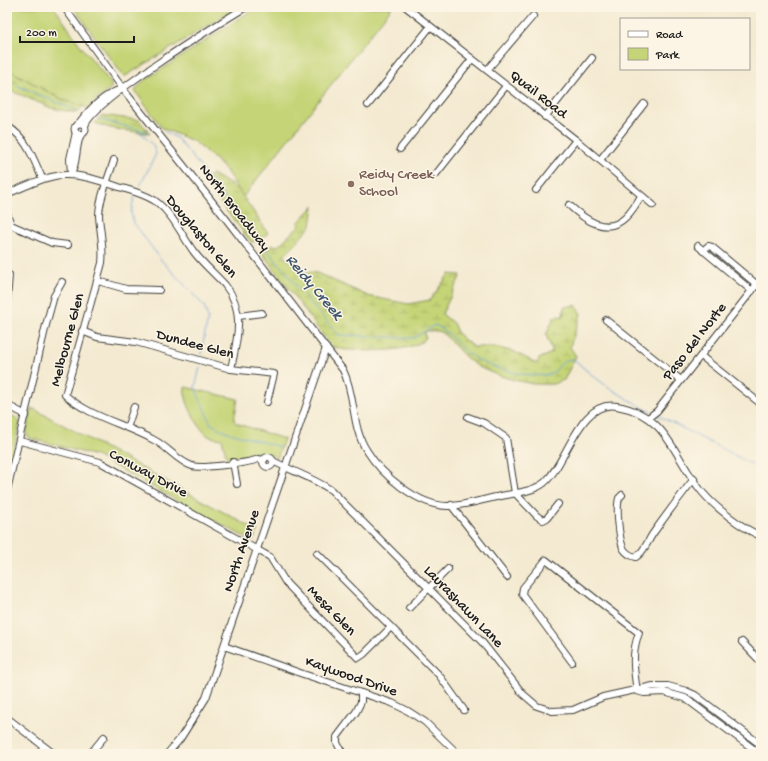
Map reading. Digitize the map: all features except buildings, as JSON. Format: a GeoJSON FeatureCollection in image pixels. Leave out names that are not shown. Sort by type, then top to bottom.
{"type":"FeatureCollection","features":[{"type":"Feature","properties":{"kind":"street","name":"North Broadway"},"geometry":{"type":"LineString","coordinates":[[64,7],[122,88],[326,348],[348,380],[359,434],[366,450],[374,461],[394,482],[410,492],[435,504],[451,505],[534,489],[548,479],[584,421],[599,408],[615,405],[631,409],[648,418],[669,440],[702,492],[713,503],[748,530],[761,536]]}},
{"type":"Feature","properties":{"kind":"street"},"geometry":{"type":"LineString","coordinates":[[71,174],[75,167],[78,133],[75,127],[82,124],[97,103],[111,92],[122,88],[246,7]]}},
{"type":"Feature","properties":{"kind":"street","name":"Quail Road"},"geometry":{"type":"LineString","coordinates":[[406,7],[576,140],[653,205]]}},
{"type":"Feature","properties":{"kind":"street"},"geometry":{"type":"LineString","coordinates":[[486,70],[533,16]]}},
{"type":"Feature","properties":{"kind":"street"},"geometry":{"type":"LineString","coordinates":[[368,105],[430,27]]}},
{"type":"Feature","properties":{"kind":"street"},"geometry":{"type":"LineString","coordinates":[[546,117],[592,58]]}},
{"type":"Feature","properties":{"kind":"street"},"geometry":{"type":"LineString","coordinates":[[400,149],[472,59]]}},
{"type":"Feature","properties":{"kind":"street"},"geometry":{"type":"LineString","coordinates":[[436,174],[506,86]]}},
{"type":"Feature","properties":{"kind":"street"},"geometry":{"type":"LineString","coordinates":[[600,160],[644,104]]}},
{"type":"Feature","properties":{"kind":"street"},"geometry":{"type":"LineString","coordinates":[[78,133],[85,131],[82,124]]}},
{"type":"Feature","properties":{"kind":"street"},"geometry":{"type":"LineString","coordinates":[[7,126],[23,138],[42,178]]}},
{"type":"Feature","properties":{"kind":"street"},"geometry":{"type":"LineString","coordinates":[[536,190],[576,140]]}},
{"type":"Feature","properties":{"kind":"street","name":"Melbourne Glen"},"geometry":{"type":"LineString","coordinates":[[114,160],[100,206],[99,217],[104,250],[98,281],[91,307],[82,331],[65,395],[113,423],[157,441],[182,461],[193,466],[217,466],[233,462],[254,461],[264,462],[267,468],[272,464],[285,468]]}},
{"type":"Feature","properties":{"kind":"street","name":"Douglaston Glen"},"geometry":{"type":"LineString","coordinates":[[7,194],[42,178],[71,174],[85,176],[107,183],[144,196],[158,203],[172,219],[196,254],[232,295],[239,316],[239,327],[231,369]]}},
{"type":"Feature","properties":{"kind":"street"},"geometry":{"type":"LineString","coordinates":[[570,205],[588,222],[611,225],[626,217],[641,196]]}},
{"type":"Feature","properties":{"kind":"street"},"geometry":{"type":"LineString","coordinates":[[7,213],[11,225],[52,243],[68,245]]}},
{"type":"Feature","properties":{"kind":"street"},"geometry":{"type":"LineString","coordinates":[[698,246],[752,291]]}},
{"type":"Feature","properties":{"kind":"street"},"geometry":{"type":"LineString","coordinates":[[703,251],[708,246],[712,247],[760,284]]}},
{"type":"Feature","properties":{"kind":"street"},"geometry":{"type":"LineString","coordinates":[[7,300],[9,275]]}},
{"type":"Feature","properties":{"kind":"street"},"geometry":{"type":"LineString","coordinates":[[98,281],[126,289],[159,290]]}},
{"type":"Feature","properties":{"kind":"street"},"geometry":{"type":"LineString","coordinates":[[7,490],[52,303],[62,282]]}},
{"type":"Feature","properties":{"kind":"street","name":"Paso del Norte"},"geometry":{"type":"LineString","coordinates":[[648,418],[657,411],[752,291],[760,284]]}},
{"type":"Feature","properties":{"kind":"street"},"geometry":{"type":"LineString","coordinates":[[239,316],[262,313]]}},
{"type":"Feature","properties":{"kind":"street"},"geometry":{"type":"LineString","coordinates":[[606,320],[681,380]]}},
{"type":"Feature","properties":{"kind":"street","name":"Dundee Glen"},"geometry":{"type":"LineString","coordinates":[[82,331],[97,337],[136,342],[231,369],[274,374],[267,402]]}},
{"type":"Feature","properties":{"kind":"street","name":"North Avenue"},"geometry":{"type":"LineString","coordinates":[[167,754],[180,739],[206,698],[256,548],[326,348]]}},
{"type":"Feature","properties":{"kind":"street"},"geometry":{"type":"LineString","coordinates":[[701,356],[761,404]]}},
{"type":"Feature","properties":{"kind":"street"},"geometry":{"type":"LineString","coordinates":[[7,405],[26,415]]}},
{"type":"Feature","properties":{"kind":"street"},"geometry":{"type":"LineString","coordinates":[[128,428],[134,407]]}},
{"type":"Feature","properties":{"kind":"street"},"geometry":{"type":"LineString","coordinates":[[468,417],[484,423],[506,438],[516,493],[537,516],[543,520],[547,518],[558,504]]}},
{"type":"Feature","properties":{"kind":"street","name":"Conway Drive"},"geometry":{"type":"LineString","coordinates":[[20,441],[100,462],[256,548]]}},
{"type":"Feature","properties":{"kind":"street"},"geometry":{"type":"LineString","coordinates":[[233,462],[237,484]]}},
{"type":"Feature","properties":{"kind":"street","name":"Laurashawn Lane"},"geometry":{"type":"LineString","coordinates":[[285,468],[318,481],[331,490],[482,642],[523,694],[537,706],[552,711],[572,710],[603,697],[637,691],[653,686],[668,686],[695,695],[761,745]]}},
{"type":"Feature","properties":{"kind":"street"},"geometry":{"type":"LineString","coordinates":[[622,496],[618,498],[618,516],[622,544],[628,554],[636,557],[642,552],[671,508],[694,479]]}},
{"type":"Feature","properties":{"kind":"street"},"geometry":{"type":"LineString","coordinates":[[451,505],[507,577]]}},
{"type":"Feature","properties":{"kind":"street","name":"Mesa Glen"},"geometry":{"type":"LineString","coordinates":[[256,548],[270,556],[286,583],[358,658],[391,627]]}},
{"type":"Feature","properties":{"kind":"street"},"geometry":{"type":"LineString","coordinates":[[317,553],[439,675],[464,710]]}},
{"type":"Feature","properties":{"kind":"street"},"geometry":{"type":"LineString","coordinates":[[572,662],[522,594],[523,588],[546,560],[639,634],[634,648],[634,674],[637,691]]}},
{"type":"Feature","properties":{"kind":"street"},"geometry":{"type":"LineString","coordinates":[[409,608],[448,569]]}},
{"type":"Feature","properties":{"kind":"street"},"geometry":{"type":"LineString","coordinates":[[742,642],[761,662]]}},
{"type":"Feature","properties":{"kind":"street","name":"Kaywood Drive"},"geometry":{"type":"LineString","coordinates":[[224,646],[392,703],[416,716],[458,754]]}},
{"type":"Feature","properties":{"kind":"street","name":"Laurashawn Lane"},"geometry":{"type":"LineString","coordinates":[[637,691],[644,693],[664,692],[685,698],[760,754]]}},
{"type":"Feature","properties":{"kind":"street"},"geometry":{"type":"LineString","coordinates":[[343,754],[337,743],[337,737],[356,712],[361,702],[361,693]]}},
{"type":"Feature","properties":{"kind":"street"},"geometry":{"type":"LineString","coordinates":[[7,718],[54,754]]}},
{"type":"Feature","properties":{"kind":"street"},"geometry":{"type":"LineString","coordinates":[[90,754],[104,736]]}},
{"type":"Feature","properties":{"kind":"street"},"geometry":{"type":"LineString","coordinates":[[38,754],[44,746]]}},
{"type":"Feature","properties":{"kind":"green space"},"geometry":{"type":"Polygon","coordinates":[[[7,7],[54,7],[80,45],[111,83],[111,88],[87,108],[61,99],[7,69],[7,7]]]}},
{"type":"Feature","properties":{"kind":"green space"},"geometry":{"type":"Polygon","coordinates":[[[73,7],[238,7],[124,77],[73,7]]]}},
{"type":"Feature","properties":{"kind":"green space"},"geometry":{"type":"Polygon","coordinates":[[[257,7],[392,7],[243,197],[225,169],[208,153],[193,141],[162,128],[135,91],[142,82],[257,7]]]}},
{"type":"Feature","properties":{"kind":"green space"},"geometry":{"type":"Polygon","coordinates":[[[7,69],[61,99],[83,106],[77,113],[51,108],[7,89],[7,69]]]}},
{"type":"Feature","properties":{"kind":"green space"},"geometry":{"type":"Polygon","coordinates":[[[102,115],[139,120],[150,134],[110,128],[95,123],[102,115]]]}},
{"type":"Feature","properties":{"kind":"green space"},"geometry":{"type":"Polygon","coordinates":[[[212,174],[238,189],[268,233],[258,241],[251,242],[203,181],[212,174]]]}},
{"type":"Feature","properties":{"kind":"green space"},"geometry":{"type":"Polygon","coordinates":[[[314,206],[311,226],[284,256],[302,271],[317,273],[368,296],[408,304],[430,300],[449,274],[461,275],[442,314],[453,323],[458,334],[473,347],[495,347],[515,352],[537,364],[539,359],[553,352],[546,335],[554,317],[563,316],[564,307],[576,305],[581,314],[570,347],[576,356],[564,380],[554,384],[533,384],[489,372],[469,360],[445,335],[437,331],[427,331],[424,333],[426,338],[420,343],[401,349],[366,351],[345,350],[332,347],[262,253],[272,245],[278,246],[300,225],[298,223],[314,206]]]}},
{"type":"Feature","properties":{"kind":"green space"},"geometry":{"type":"Polygon","coordinates":[[[185,387],[238,399],[234,420],[236,423],[284,439],[277,459],[270,454],[258,454],[258,452],[227,459],[222,439],[208,436],[195,420],[188,405],[185,387]]]}},
{"type":"Feature","properties":{"kind":"green space"},"geometry":{"type":"Polygon","coordinates":[[[32,408],[258,531],[253,540],[250,540],[96,456],[29,438],[26,433],[32,408]]]}},
{"type":"Feature","properties":{"kind":"green space"},"geometry":{"type":"Polygon","coordinates":[[[7,413],[18,419],[20,423],[7,476],[7,413]]]}},
{"type":"Feature","properties":{"kind":"waterway","name":"Reidy Creek"},"geometry":{"type":"LineString","coordinates":[[7,81],[79,112]]}},
{"type":"Feature","properties":{"kind":"waterway","name":"Reidy Creek"},"geometry":{"type":"LineString","coordinates":[[98,119],[147,132]]}},
{"type":"Feature","properties":{"kind":"waterway"},"geometry":{"type":"LineString","coordinates":[[138,130],[153,145],[156,154],[140,186]]}},
{"type":"Feature","properties":{"kind":"waterway","name":"Reidy Creek"},"geometry":{"type":"LineString","coordinates":[[165,132],[177,138],[312,305],[339,335],[414,338],[435,325],[447,333],[473,357],[492,366],[515,373],[546,375],[555,371],[565,361],[574,359],[592,375],[611,388],[652,412]]}},
{"type":"Feature","properties":{"kind":"waterway"},"geometry":{"type":"LineString","coordinates":[[134,198],[131,213],[134,223],[161,260],[204,306],[208,318],[201,354]]}},
{"type":"Feature","properties":{"kind":"waterway"},"geometry":{"type":"LineString","coordinates":[[200,367],[195,388],[211,424],[233,434],[280,447]]}},
{"type":"Feature","properties":{"kind":"waterway","name":"Reidy Creek"},"geometry":{"type":"LineString","coordinates":[[657,415],[761,469]]}},
{"type":"Feature","properties":{"kind":"place","name":"Reidy Creek School"},"geometry":{"type":"Point","coordinates":[351,184]}}]}
